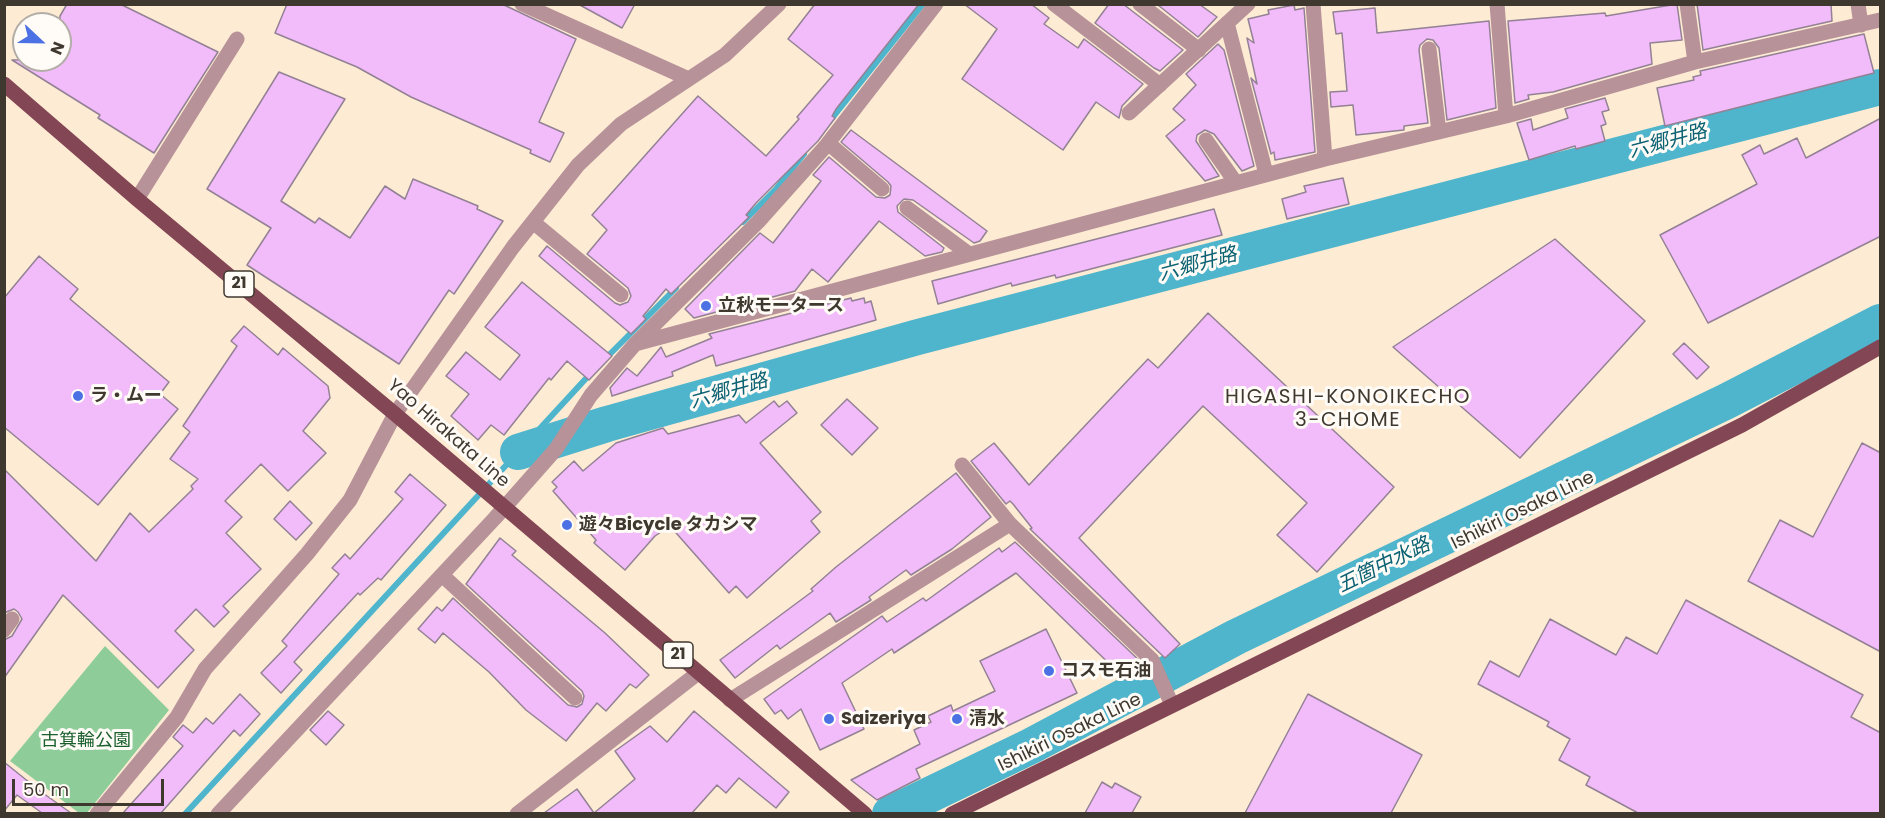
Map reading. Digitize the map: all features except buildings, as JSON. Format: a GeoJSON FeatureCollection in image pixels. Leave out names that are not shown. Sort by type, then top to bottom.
{"type":"FeatureCollection","features":[{"type":"Feature","properties":{"kind":"main road","name":"Yao Hirakata Line"},"geometry":{"type":"LineString","coordinates":[[4,84],[137,200],[395,414],[499,505],[863,812]]}},
{"type":"Feature","properties":{"kind":"main road","name":"Ishikiri Osaka Line"},"geometry":{"type":"LineString","coordinates":[[952,813],[1169,698],[1742,425],[1881,347]]}},
{"type":"Feature","properties":{"kind":"street"},"geometry":{"type":"LineString","coordinates":[[522,4],[689,79]]}},
{"type":"Feature","properties":{"kind":"street"},"geometry":{"type":"LineString","coordinates":[[96,813],[177,717],[206,669],[307,554],[350,500],[395,414],[533,222],[578,165],[621,124],[725,55],[779,4]]}},
{"type":"Feature","properties":{"kind":"street"},"geometry":{"type":"LineString","coordinates":[[218,813],[442,575],[499,505],[556,449],[591,395],[635,344],[758,222],[828,143],[936,4]]}},
{"type":"Feature","properties":{"kind":"street"},"geometry":{"type":"LineString","coordinates":[[1054,4],[1160,85]]}},
{"type":"Feature","properties":{"kind":"street"},"geometry":{"type":"LineString","coordinates":[[1140,4],[1198,50]]}},
{"type":"Feature","properties":{"kind":"street"},"geometry":{"type":"LineString","coordinates":[[1129,113],[1248,4]]}},
{"type":"Feature","properties":{"kind":"street"},"geometry":{"type":"LineString","coordinates":[[1313,4],[1325,159]]}},
{"type":"Feature","properties":{"kind":"street"},"geometry":{"type":"LineString","coordinates":[[1497,4],[1506,116]]}},
{"type":"Feature","properties":{"kind":"street"},"geometry":{"type":"LineString","coordinates":[[1687,4],[1695,62]]}},
{"type":"Feature","properties":{"kind":"street"},"geometry":{"type":"LineString","coordinates":[[1858,4],[1861,25]]}},
{"type":"Feature","properties":{"kind":"street"},"geometry":{"type":"LineString","coordinates":[[635,344],[1266,174],[1506,116],[1695,62],[1881,20]]}},
{"type":"Feature","properties":{"kind":"street"},"geometry":{"type":"LineString","coordinates":[[1227,23],[1266,174]]}},
{"type":"Feature","properties":{"kind":"street"},"geometry":{"type":"LineString","coordinates":[[137,200],[237,39]]}},
{"type":"Feature","properties":{"kind":"street"},"geometry":{"type":"LineString","coordinates":[[1429,49],[1439,132]]}},
{"type":"Feature","properties":{"kind":"street"},"geometry":{"type":"LineString","coordinates":[[1206,140],[1236,183]]}},
{"type":"Feature","properties":{"kind":"street"},"geometry":{"type":"LineString","coordinates":[[828,143],[882,189]]}},
{"type":"Feature","properties":{"kind":"street"},"geometry":{"type":"LineString","coordinates":[[907,208],[969,254]]}},
{"type":"Feature","properties":{"kind":"street"},"geometry":{"type":"LineString","coordinates":[[533,222],[621,295]]}},
{"type":"Feature","properties":{"kind":"street"},"geometry":{"type":"LineString","coordinates":[[962,465],[1010,524],[1152,660],[1169,698]]}},
{"type":"Feature","properties":{"kind":"street"},"geometry":{"type":"LineString","coordinates":[[730,700],[1010,524]]}},
{"type":"Feature","properties":{"kind":"street"},"geometry":{"type":"LineString","coordinates":[[442,575],[575,698]]}},
{"type":"Feature","properties":{"kind":"street"},"geometry":{"type":"LineString","coordinates":[[517,813],[698,673]]}},
{"type":"Feature","properties":{"kind":"green space","name":"古箕輪公園"},"geometry":{"type":"Polygon","coordinates":[[[105,646],[169,710],[87,813],[79,813],[10,761],[105,646]]]}},
{"type":"Feature","properties":{"kind":"waterway"},"geometry":{"type":"LineString","coordinates":[[829,122],[923,4]]}},
{"type":"Feature","properties":{"kind":"waterway","name":"六郷井路"},"geometry":{"type":"LineString","coordinates":[[518,452],[607,424],[918,337],[1880,87]]}},
{"type":"Feature","properties":{"kind":"waterway"},"geometry":{"type":"LineString","coordinates":[[743,222],[776,189],[804,154]]}},
{"type":"Feature","properties":{"kind":"waterway"},"geometry":{"type":"LineString","coordinates":[[605,359],[676,288]]}},
{"type":"Feature","properties":{"kind":"waterway","name":"五箇中水路"},"geometry":{"type":"LineString","coordinates":[[890,814],[1031,746],[1236,637],[1727,401],[1880,322]]}},
{"type":"Feature","properties":{"kind":"waterway"},"geometry":{"type":"LineString","coordinates":[[185,814],[591,373]]}},
{"type":"Feature","properties":{"kind":"place","name":"立秋モータース"},"geometry":{"type":"Point","coordinates":[706,306]}},
{"type":"Feature","properties":{"kind":"place","name":"ラ・ムー"},"geometry":{"type":"Point","coordinates":[78,396]}},
{"type":"Feature","properties":{"kind":"place","name":"遊々Bicycle タカシマ"},"geometry":{"type":"Point","coordinates":[567,525]}},
{"type":"Feature","properties":{"kind":"place","name":"コスモ石油"},"geometry":{"type":"Point","coordinates":[1049,671]}},
{"type":"Feature","properties":{"kind":"place","name":"Saizeriya"},"geometry":{"type":"Point","coordinates":[829,719]}},
{"type":"Feature","properties":{"kind":"place","name":"清水"},"geometry":{"type":"Point","coordinates":[957,719]}},
{"type":"Feature","properties":{"kind":"district","name":"HIGASHI-KONOIKECHO 3-CHOME"},"geometry":{"type":"Point","coordinates":[1348,410]}}]}
